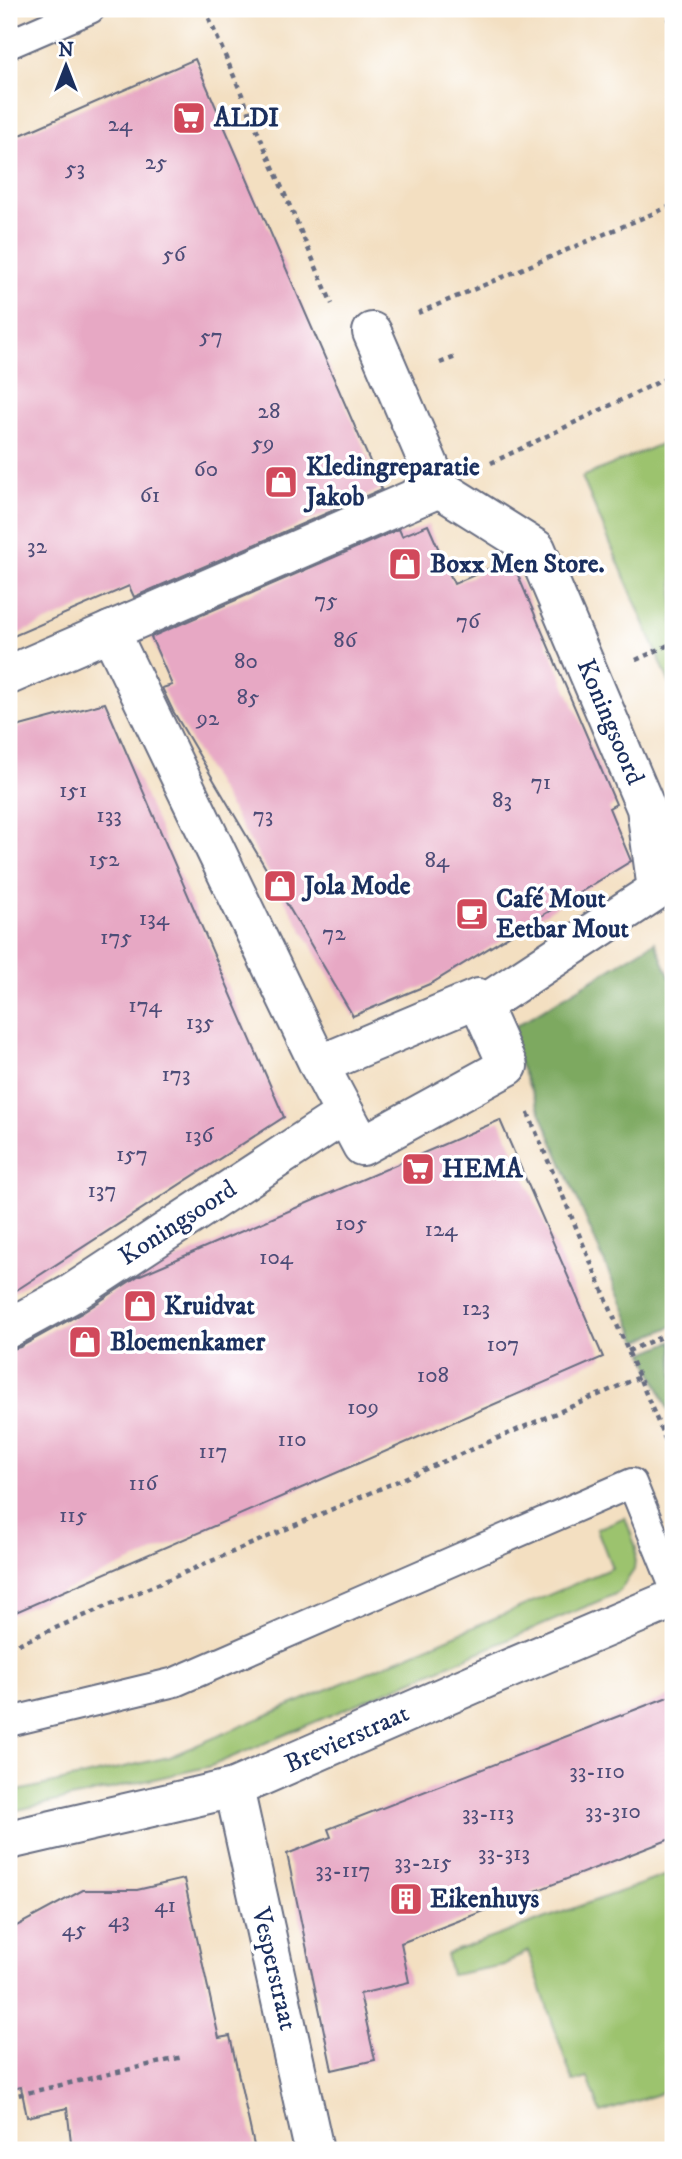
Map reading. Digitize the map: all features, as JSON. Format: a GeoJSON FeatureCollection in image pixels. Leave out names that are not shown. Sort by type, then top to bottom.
{"type":"FeatureCollection","features":[{"type":"Feature","properties":{"kind":"street"},"geometry":{"type":"LineString","coordinates":[[9,675],[439,488],[372,332]]}},
{"type":"Feature","properties":{"kind":"street","name":"Koningsoord"},"geometry":{"type":"LineString","coordinates":[[319,1065],[478,998],[481,1006],[657,890],[646,808],[536,548],[439,488]]}},
{"type":"Feature","properties":{"kind":"street"},"geometry":{"type":"LineString","coordinates":[[110,631],[319,1065],[362,1146],[508,1066],[481,1006]]}},
{"type":"Feature","properties":{"kind":"street","name":"Koningsoord"},"geometry":{"type":"LineString","coordinates":[[9,1328],[71,1294],[345,1114]]}},
{"type":"Feature","properties":{"kind":"street","name":"Brevierstraat"},"geometry":{"type":"LineString","coordinates":[[9,1840],[234,1788],[673,1599]]}},
{"type":"Feature","properties":{"kind":"street","name":"Vesperstraat"},"geometry":{"type":"LineString","coordinates":[[234,1788],[314,2150]]}},
{"type":"Feature","properties":{"kind":"lane"},"geometry":{"type":"LineString","coordinates":[[9,44],[90,9]]}},
{"type":"Feature","properties":{"kind":"lane"},"geometry":{"type":"LineString","coordinates":[[9,1722],[175,1682],[632,1483],[673,1584]]}},
{"type":"Feature","properties":{"kind":"path"},"geometry":{"type":"LineString","coordinates":[[205,9],[330,303],[372,332],[673,205]]}},
{"type":"Feature","properties":{"kind":"path"},"geometry":{"type":"LineString","coordinates":[[664,9],[673,31]]}},
{"type":"Feature","properties":{"kind":"path"},"geometry":{"type":"LineString","coordinates":[[439,488],[673,375]]}},
{"type":"Feature","properties":{"kind":"path"},"geometry":{"type":"LineString","coordinates":[[508,1066],[673,1458]]}},
{"type":"Feature","properties":{"kind":"path"},"geometry":{"type":"LineString","coordinates":[[628,1351],[673,1332]]}},
{"type":"Feature","properties":{"kind":"path"},"geometry":{"type":"LineString","coordinates":[[9,1648],[640,1377]]}},
{"type":"Feature","properties":{"kind":"path"},"geometry":{"type":"LineString","coordinates":[[9,2097],[183,2057]]}},
{"type":"Feature","properties":{"kind":"green space"},"geometry":{"type":"Polygon","coordinates":[[[673,439],[673,691],[582,477],[673,439]]]}},
{"type":"Feature","properties":{"kind":"green space"},"geometry":{"type":"Polygon","coordinates":[[[655,942],[673,985],[673,1326],[638,1341],[506,1032],[655,942]]]}},
{"type":"Feature","properties":{"kind":"green space"},"geometry":{"type":"Polygon","coordinates":[[[673,1341],[673,1421],[644,1353],[673,1341]]]}},
{"type":"Feature","properties":{"kind":"green space"},"geometry":{"type":"Polygon","coordinates":[[[625,1517],[636,1548],[634,1570],[618,1593],[211,1766],[9,1812],[9,1793],[169,1757],[612,1568],[597,1529],[625,1517]]]}},
{"type":"Feature","properties":{"kind":"green space"},"geometry":{"type":"Polygon","coordinates":[[[669,1874],[673,1884],[673,2089],[601,2113],[588,2078],[573,2082],[528,1951],[504,1965],[451,1975],[446,1954],[669,1874]]]}},
{"type":"Feature","properties":{"kind":"building"},"geometry":{"type":"Polygon","coordinates":[[[195,59],[382,489],[134,597],[129,586],[9,638],[9,140],[195,59]]]}},
{"type":"Feature","properties":{"kind":"building"},"geometry":{"type":"Polygon","coordinates":[[[428,525],[454,584],[511,559],[616,804],[609,808],[631,861],[432,983],[353,1016],[173,711],[162,688],[172,685],[151,637],[399,529],[402,536],[428,525]]]}},
{"type":"Feature","properties":{"kind":"building"},"geometry":{"type":"Polygon","coordinates":[[[105,703],[284,1117],[9,1295],[9,729],[105,703]]]}},
{"type":"Feature","properties":{"kind":"building"},"geometry":{"type":"Polygon","coordinates":[[[500,1120],[603,1357],[9,1615],[9,1350],[20,1347],[82,1313],[138,1276],[500,1120]]]}},
{"type":"Feature","properties":{"kind":"building","name":"Eikenhuys"},"geometry":{"type":"Polygon","coordinates":[[[673,1695],[673,1838],[401,1943],[409,1982],[360,1994],[375,2060],[332,2070],[287,1854],[331,1837],[328,1829],[673,1695]]]}},
{"type":"Feature","properties":{"kind":"building"},"geometry":{"type":"Polygon","coordinates":[[[184,1879],[219,2038],[230,2036],[255,2150],[72,2150],[67,2108],[27,2117],[21,2087],[9,2090],[9,1930],[83,1890],[137,1890],[184,1879]]]}},
{"type":"Feature","properties":{"kind":"place","name":"ALDI"},"geometry":{"type":"Point","coordinates":[189,118]}},
{"type":"Feature","properties":{"kind":"place","name":"Kledingreparatie Jakob"},"geometry":{"type":"Point","coordinates":[281,482]}},
{"type":"Feature","properties":{"kind":"place","name":"Boxx Men Store."},"geometry":{"type":"Point","coordinates":[405,564]}},
{"type":"Feature","properties":{"kind":"place","name":"Jola Mode"},"geometry":{"type":"Point","coordinates":[280,886]}},
{"type":"Feature","properties":{"kind":"place","name":"Café Mout Eetbar Mout"},"geometry":{"type":"Point","coordinates":[472,914]}},
{"type":"Feature","properties":{"kind":"place","name":"HEMA"},"geometry":{"type":"Point","coordinates":[418,1169]}},
{"type":"Feature","properties":{"kind":"place","name":"Kruidvat"},"geometry":{"type":"Point","coordinates":[140,1306]}},
{"type":"Feature","properties":{"kind":"place","name":"Bloemenkamer"},"geometry":{"type":"Point","coordinates":[85,1342]}},
{"type":"Feature","properties":{"kind":"place","name":"Eikenhuys"},"geometry":{"type":"Point","coordinates":[406,1899]}}]}
